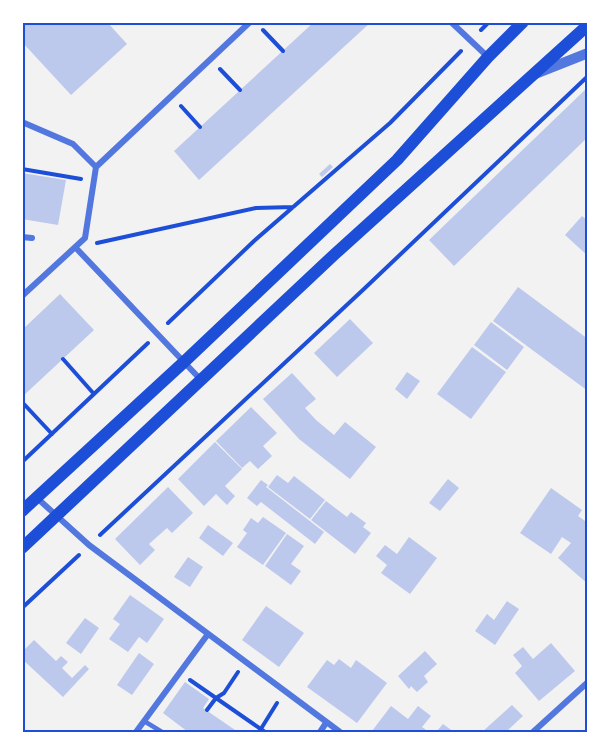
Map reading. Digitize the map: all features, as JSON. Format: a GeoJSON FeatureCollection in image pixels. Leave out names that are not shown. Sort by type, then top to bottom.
{"type":"FeatureCollection","features":[{"type":"Feature","properties":{"kind":"main road"},"geometry":{"type":"LineString","coordinates":[[22,511],[184,362],[397,160],[488,57],[523,22]]}},
{"type":"Feature","properties":{"kind":"main road"},"geometry":{"type":"LineString","coordinates":[[22,548],[336,253],[588,25]]}},
{"type":"Feature","properties":{"kind":"street"},"geometry":{"type":"LineString","coordinates":[[22,296],[85,238],[96,167],[250,22]]}},
{"type":"Feature","properties":{"kind":"street"},"geometry":{"type":"LineString","coordinates":[[452,22],[488,57]]}},
{"type":"Feature","properties":{"kind":"street"},"geometry":{"type":"LineString","coordinates":[[532,75],[588,53]]}},
{"type":"Feature","properties":{"kind":"street"},"geometry":{"type":"LineString","coordinates":[[22,122],[73,144],[96,167]]}},
{"type":"Feature","properties":{"kind":"street"},"geometry":{"type":"LineString","coordinates":[[22,237],[32,238]]}},
{"type":"Feature","properties":{"kind":"street"},"geometry":{"type":"LineString","coordinates":[[76,248],[201,380]]}},
{"type":"Feature","properties":{"kind":"street"},"geometry":{"type":"LineString","coordinates":[[37,498],[89,545],[340,732]]}},
{"type":"Feature","properties":{"kind":"street"},"geometry":{"type":"LineString","coordinates":[[136,732],[208,634]]}},
{"type":"Feature","properties":{"kind":"street"},"geometry":{"type":"LineString","coordinates":[[532,732],[588,682]]}},
{"type":"Feature","properties":{"kind":"street"},"geometry":{"type":"LineString","coordinates":[[320,732],[326,723]]}},
{"type":"Feature","properties":{"kind":"lane"},"geometry":{"type":"LineString","coordinates":[[144,721],[162,732]]}},
{"type":"Feature","properties":{"kind":"path"},"geometry":{"type":"LineString","coordinates":[[22,462],[254,242],[390,123],[489,22]]}},
{"type":"Feature","properties":{"kind":"path"},"geometry":{"type":"LineString","coordinates":[[262,30],[283,51]]}},
{"type":"Feature","properties":{"kind":"path"},"geometry":{"type":"LineString","coordinates":[[220,69],[240,90]]}},
{"type":"Feature","properties":{"kind":"path"},"geometry":{"type":"LineString","coordinates":[[22,608],[588,76]]}},
{"type":"Feature","properties":{"kind":"path"},"geometry":{"type":"LineString","coordinates":[[181,106],[200,127]]}},
{"type":"Feature","properties":{"kind":"path"},"geometry":{"type":"LineString","coordinates":[[22,169],[94,181]]}},
{"type":"Feature","properties":{"kind":"path"},"geometry":{"type":"LineString","coordinates":[[76,248],[256,208],[294,207]]}},
{"type":"Feature","properties":{"kind":"path"},"geometry":{"type":"LineString","coordinates":[[63,359],[94,394]]}},
{"type":"Feature","properties":{"kind":"path"},"geometry":{"type":"LineString","coordinates":[[22,402],[52,434]]}},
{"type":"Feature","properties":{"kind":"path"},"geometry":{"type":"LineString","coordinates":[[207,710],[216,698],[224,693],[245,663]]}},
{"type":"Feature","properties":{"kind":"path"},"geometry":{"type":"LineString","coordinates":[[179,673],[262,731],[266,719],[284,692]]}},
{"type":"Feature","properties":{"kind":"building"},"geometry":{"type":"Polygon","coordinates":[[[22,22],[107,22],[127,44],[71,95],[22,42],[22,22]]]}},
{"type":"Feature","properties":{"kind":"building"},"geometry":{"type":"Polygon","coordinates":[[[314,22],[371,22],[199,180],[174,151],[314,22]]]}},
{"type":"Feature","properties":{"kind":"building"},"geometry":{"type":"Polygon","coordinates":[[[588,87],[588,137],[454,266],[429,240],[588,87]]]}},
{"type":"Feature","properties":{"kind":"building"},"geometry":{"type":"Polygon","coordinates":[[[330,164],[333,167],[322,177],[319,174],[330,164]]]}},
{"type":"Feature","properties":{"kind":"building"},"geometry":{"type":"Polygon","coordinates":[[[22,173],[66,180],[58,225],[22,219],[22,173]]]}},
{"type":"Feature","properties":{"kind":"building"},"geometry":{"type":"Polygon","coordinates":[[[582,216],[588,221],[588,256],[565,235],[582,216]]]}},
{"type":"Feature","properties":{"kind":"building"},"geometry":{"type":"Polygon","coordinates":[[[518,287],[588,339],[588,391],[493,321],[518,287]]]}},
{"type":"Feature","properties":{"kind":"building"},"geometry":{"type":"Polygon","coordinates":[[[60,294],[94,330],[22,397],[22,330],[60,294]]]}},
{"type":"Feature","properties":{"kind":"building"},"geometry":{"type":"Polygon","coordinates":[[[350,319],[373,343],[337,377],[314,353],[350,319]]]}},
{"type":"Feature","properties":{"kind":"building"},"geometry":{"type":"Polygon","coordinates":[[[491,322],[524,347],[507,370],[474,345],[491,322]]]}},
{"type":"Feature","properties":{"kind":"building"},"geometry":{"type":"Polygon","coordinates":[[[472,347],[506,372],[471,419],[437,394],[472,347]]]}},
{"type":"Feature","properties":{"kind":"building"},"geometry":{"type":"Polygon","coordinates":[[[407,372],[420,381],[407,399],[395,389],[407,372]]]}},
{"type":"Feature","properties":{"kind":"building"},"geometry":{"type":"Polygon","coordinates":[[[292,373],[316,399],[305,408],[316,420],[334,435],[345,422],[376,447],[350,479],[299,439],[263,399],[292,373]]]}},
{"type":"Feature","properties":{"kind":"building"},"geometry":{"type":"Polygon","coordinates":[[[251,407],[277,433],[263,446],[272,456],[258,469],[250,461],[242,468],[216,441],[251,407]]]}},
{"type":"Feature","properties":{"kind":"building"},"geometry":{"type":"Polygon","coordinates":[[[215,442],[242,469],[225,486],[235,496],[227,505],[216,494],[204,506],[178,479],[215,442]]]}},
{"type":"Feature","properties":{"kind":"building"},"geometry":{"type":"Polygon","coordinates":[[[277,475],[288,483],[294,476],[325,500],[310,519],[268,487],[277,475]]]}},
{"type":"Feature","properties":{"kind":"building"},"geometry":{"type":"Polygon","coordinates":[[[448,479],[459,488],[440,511],[429,503],[448,479]]]}},
{"type":"Feature","properties":{"kind":"building"},"geometry":{"type":"Polygon","coordinates":[[[261,480],[268,485],[266,487],[324,532],[315,544],[261,502],[257,506],[247,498],[261,480]]]}},
{"type":"Feature","properties":{"kind":"building"},"geometry":{"type":"Polygon","coordinates":[[[168,487],[193,513],[172,533],[167,528],[149,544],[155,550],[140,565],[115,539],[168,487]]]}},
{"type":"Feature","properties":{"kind":"building"},"geometry":{"type":"Polygon","coordinates":[[[551,488],[582,510],[578,516],[588,523],[588,584],[558,558],[571,543],[562,537],[551,554],[520,533],[551,488]]]}},
{"type":"Feature","properties":{"kind":"building"},"geometry":{"type":"Polygon","coordinates":[[[326,501],[347,517],[351,512],[366,523],[363,527],[371,533],[355,554],[311,520],[326,501]]]}},
{"type":"Feature","properties":{"kind":"building"},"geometry":{"type":"Polygon","coordinates":[[[263,517],[286,533],[263,565],[237,547],[247,533],[243,530],[251,518],[258,523],[263,517]]]}},
{"type":"Feature","properties":{"kind":"building"},"geometry":{"type":"Polygon","coordinates":[[[208,525],[233,543],[223,556],[199,538],[208,525]]]}},
{"type":"Feature","properties":{"kind":"building"},"geometry":{"type":"Polygon","coordinates":[[[287,534],[304,546],[291,564],[301,571],[291,585],[265,566],[287,534]]]}},
{"type":"Feature","properties":{"kind":"building"},"geometry":{"type":"Polygon","coordinates":[[[409,537],[437,558],[410,594],[381,573],[387,565],[376,556],[385,545],[397,554],[409,537]]]}},
{"type":"Feature","properties":{"kind":"building"},"geometry":{"type":"Polygon","coordinates":[[[188,557],[203,567],[190,587],[174,577],[188,557]]]}},
{"type":"Feature","properties":{"kind":"building"},"geometry":{"type":"Polygon","coordinates":[[[130,595],[164,619],[147,643],[139,637],[128,652],[109,639],[120,624],[113,619],[130,595]]]}},
{"type":"Feature","properties":{"kind":"building"},"geometry":{"type":"Polygon","coordinates":[[[507,601],[519,609],[495,645],[475,631],[487,614],[494,620],[507,601]]]}},
{"type":"Feature","properties":{"kind":"building"},"geometry":{"type":"Polygon","coordinates":[[[266,606],[304,633],[279,667],[242,640],[266,606]]]}},
{"type":"Feature","properties":{"kind":"building"},"geometry":{"type":"Polygon","coordinates":[[[85,618],[99,628],[81,654],[66,643],[85,618]]]}},
{"type":"Feature","properties":{"kind":"building"},"geometry":{"type":"Polygon","coordinates":[[[34,640],[56,661],[61,656],[68,662],[62,668],[72,678],[85,665],[89,669],[63,697],[22,659],[22,652],[34,640]]]}},
{"type":"Feature","properties":{"kind":"building"},"geometry":{"type":"Polygon","coordinates":[[[551,643],[575,671],[539,701],[515,673],[522,666],[513,655],[523,647],[533,659],[551,643]]]}},
{"type":"Feature","properties":{"kind":"building"},"geometry":{"type":"Polygon","coordinates":[[[425,651],[437,664],[424,676],[428,682],[417,692],[411,686],[409,689],[398,676],[425,651]]]}},
{"type":"Feature","properties":{"kind":"building"},"geometry":{"type":"Polygon","coordinates":[[[139,653],[154,664],[132,695],[117,685],[139,653]]]}},
{"type":"Feature","properties":{"kind":"building"},"geometry":{"type":"Polygon","coordinates":[[[339,659],[351,668],[356,660],[387,683],[357,723],[307,687],[327,660],[334,665],[339,659]]]}},
{"type":"Feature","properties":{"kind":"building"},"geometry":{"type":"Polygon","coordinates":[[[185,682],[209,699],[203,708],[238,732],[188,732],[163,713],[185,682]]]}},
{"type":"Feature","properties":{"kind":"building"},"geometry":{"type":"Polygon","coordinates":[[[512,705],[523,716],[506,732],[482,732],[512,705]]]}},
{"type":"Feature","properties":{"kind":"building"},"geometry":{"type":"Polygon","coordinates":[[[391,706],[408,719],[418,706],[431,716],[422,727],[429,732],[372,731],[391,706]]]}},
{"type":"Feature","properties":{"kind":"building"},"geometry":{"type":"Polygon","coordinates":[[[443,724],[454,732],[436,732],[443,724]]]}}]}
